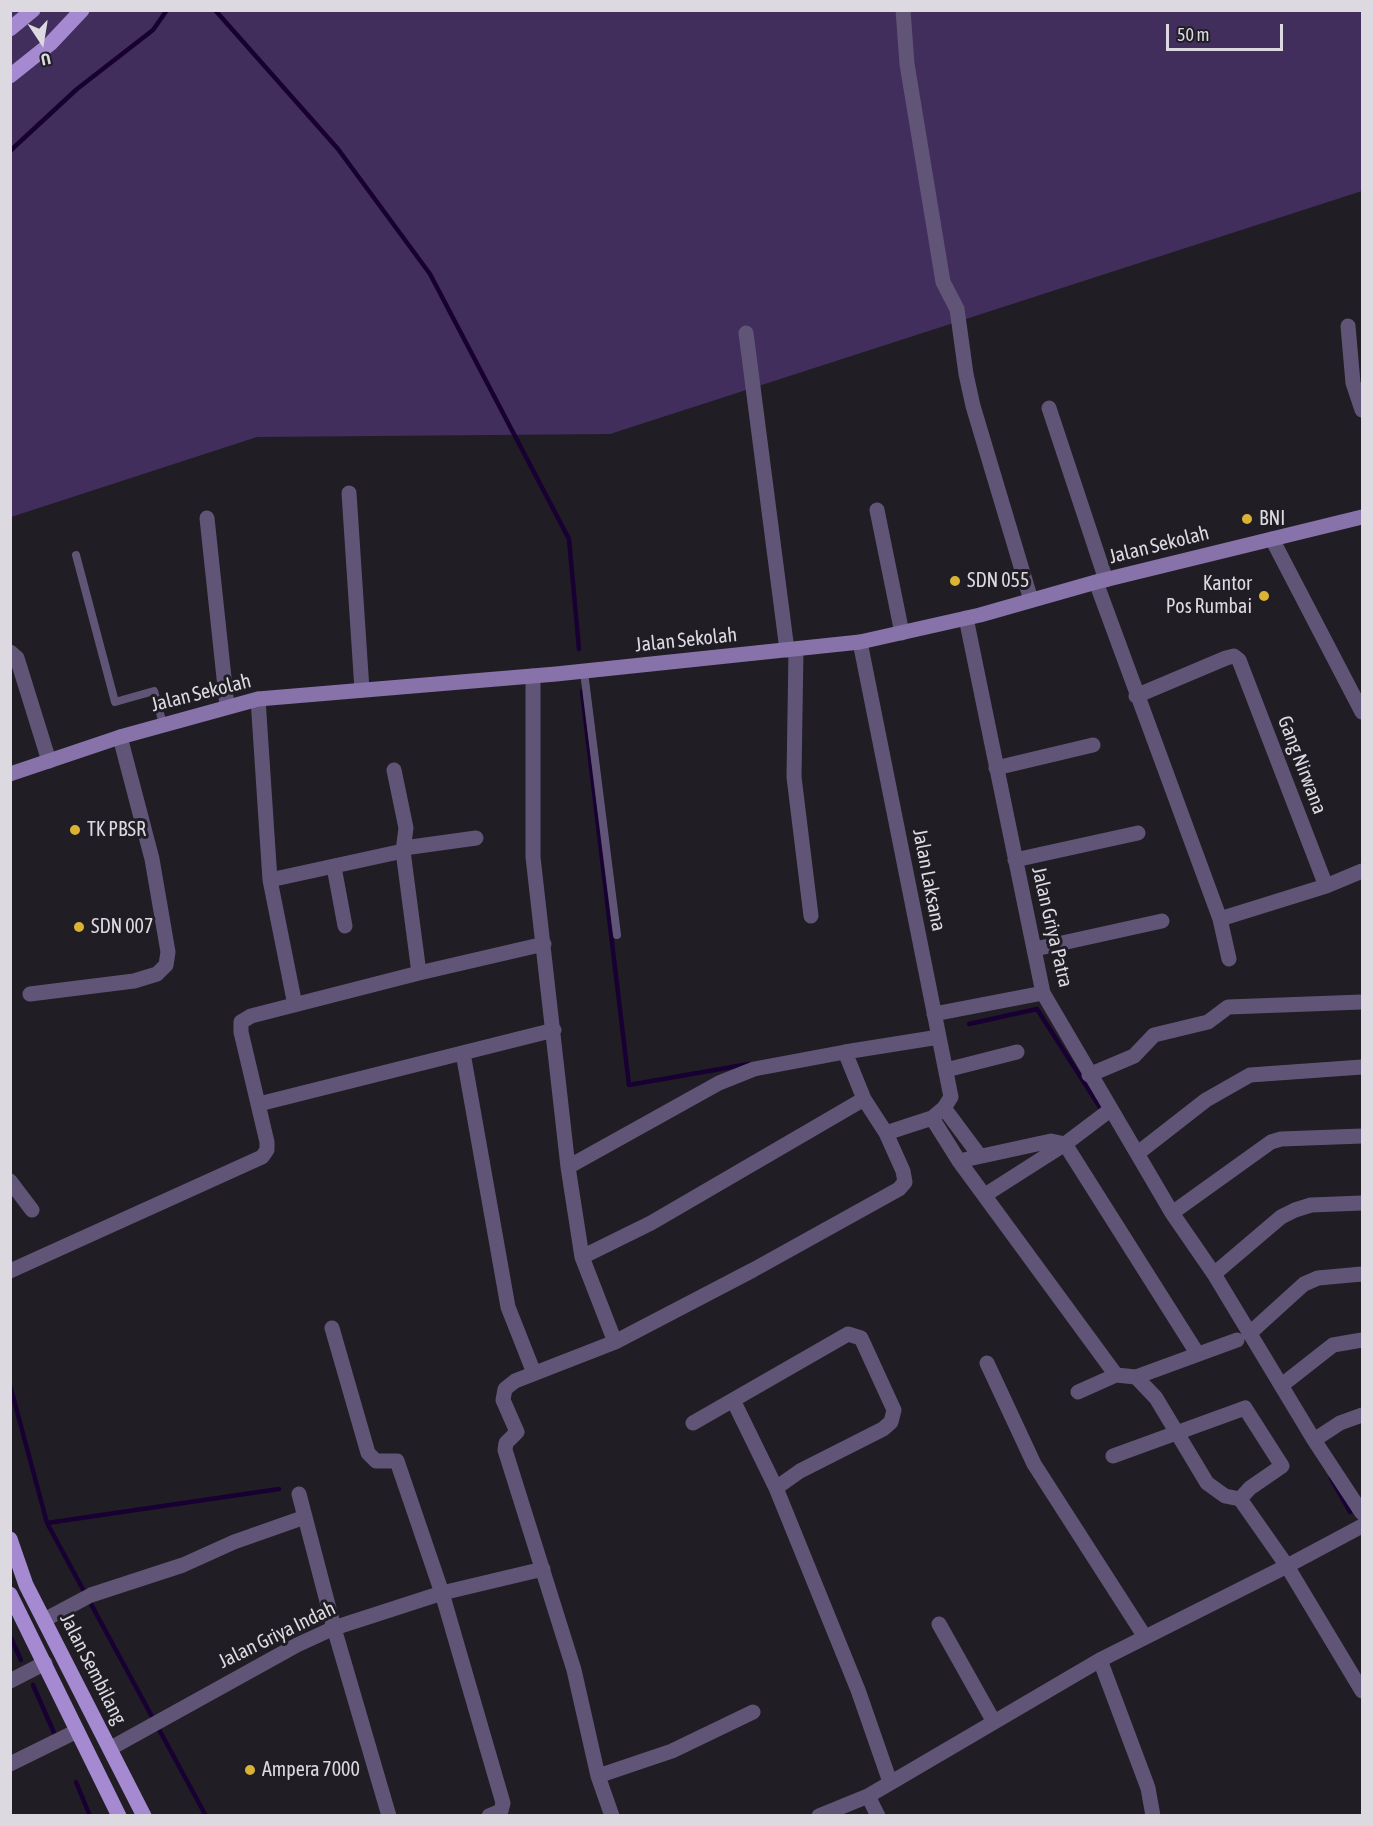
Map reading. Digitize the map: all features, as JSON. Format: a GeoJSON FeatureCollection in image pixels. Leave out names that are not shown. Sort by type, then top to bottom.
{"type":"FeatureCollection","features":[{"type":"Feature","properties":{"kind":"main road"},"geometry":{"type":"LineString","coordinates":[[10,29],[33,10]]}},
{"type":"Feature","properties":{"kind":"main road"},"geometry":{"type":"LineString","coordinates":[[10,76],[50,44],[82,10]]}},
{"type":"Feature","properties":{"kind":"main road","name":"Jalan Sembilang"},"geometry":{"type":"LineString","coordinates":[[10,1539],[26,1585],[144,1815]]}},
{"type":"Feature","properties":{"kind":"main road","name":"Jalan Sembilang"},"geometry":{"type":"LineString","coordinates":[[10,1594],[119,1815]]}},
{"type":"Feature","properties":{"kind":"street"},"geometry":{"type":"LineString","coordinates":[[903,10],[907,64],[943,282],[957,309],[973,406],[1031,600]]}},
{"type":"Feature","properties":{"kind":"street"},"geometry":{"type":"LineString","coordinates":[[1348,326],[1353,383],[1362,410]]}},
{"type":"Feature","properties":{"kind":"street"},"geometry":{"type":"LineString","coordinates":[[746,333],[792,650],[794,777],[811,916]]}},
{"type":"Feature","properties":{"kind":"street"},"geometry":{"type":"LineString","coordinates":[[1049,408],[1136,696],[1220,919],[1229,960]]}},
{"type":"Feature","properties":{"kind":"street"},"geometry":{"type":"LineString","coordinates":[[349,493],[362,690]]}},
{"type":"Feature","properties":{"kind":"street"},"geometry":{"type":"LineString","coordinates":[[877,510],[902,633]]}},
{"type":"Feature","properties":{"kind":"street","name":"Jalan Sekolah"},"geometry":{"type":"LineString","coordinates":[[10,774],[120,737],[258,699],[582,672],[860,642],[966,618],[1101,581],[1362,517]]}},
{"type":"Feature","properties":{"kind":"street"},"geometry":{"type":"LineString","coordinates":[[207,518],[227,706]]}},
{"type":"Feature","properties":{"kind":"street"},"geometry":{"type":"LineString","coordinates":[[1272,539],[1362,712]]}},
{"type":"Feature","properties":{"kind":"street","name":"Jalan Griya Patra"},"geometry":{"type":"LineString","coordinates":[[966,618],[1043,993],[1089,1075],[1106,1113],[1138,1153],[1172,1213],[1214,1274],[1244,1336],[1282,1385],[1314,1440],[1362,1509]]}},
{"type":"Feature","properties":{"kind":"street","name":"Jalan Laksana"},"geometry":{"type":"LineString","coordinates":[[860,642],[951,1097],[945,1108]]}},
{"type":"Feature","properties":{"kind":"street"},"geometry":{"type":"LineString","coordinates":[[10,652],[17,658],[49,761]]}},
{"type":"Feature","properties":{"kind":"street","name":"Gang Nirwana"},"geometry":{"type":"LineString","coordinates":[[1136,696],[1226,658],[1234,656],[1239,660],[1326,886]]}},
{"type":"Feature","properties":{"kind":"street"},"geometry":{"type":"LineString","coordinates":[[533,676],[533,857],[568,1167],[582,1257],[615,1342]]}},
{"type":"Feature","properties":{"kind":"street"},"geometry":{"type":"LineString","coordinates":[[258,699],[270,880],[295,1005]]}},
{"type":"Feature","properties":{"kind":"street"},"geometry":{"type":"LineString","coordinates":[[30,994],[134,981],[157,974],[166,965],[168,952],[152,859],[120,737]]}},
{"type":"Feature","properties":{"kind":"street"},"geometry":{"type":"LineString","coordinates":[[996,768],[1094,745]]}},
{"type":"Feature","properties":{"kind":"street"},"geometry":{"type":"LineString","coordinates":[[394,770],[406,828],[403,850],[419,973]]}},
{"type":"Feature","properties":{"kind":"street"},"geometry":{"type":"LineString","coordinates":[[1015,860],[1138,833]]}},
{"type":"Feature","properties":{"kind":"street"},"geometry":{"type":"LineString","coordinates":[[270,880],[403,850],[476,838]]}},
{"type":"Feature","properties":{"kind":"street"},"geometry":{"type":"LineString","coordinates":[[334,867],[345,926]]}},
{"type":"Feature","properties":{"kind":"street"},"geometry":{"type":"LineString","coordinates":[[1220,919],[1326,886],[1362,871]]}},
{"type":"Feature","properties":{"kind":"street"},"geometry":{"type":"LineString","coordinates":[[1035,949],[1162,921]]}},
{"type":"Feature","properties":{"kind":"street"},"geometry":{"type":"LineString","coordinates":[[10,1271],[262,1157],[267,1150],[267,1142],[241,1032],[241,1022],[251,1016],[544,944]]}},
{"type":"Feature","properties":{"kind":"street"},"geometry":{"type":"LineString","coordinates":[[934,1014],[1043,993]]}},
{"type":"Feature","properties":{"kind":"street"},"geometry":{"type":"LineString","coordinates":[[1089,1075],[1134,1056],[1154,1035],[1208,1022],[1228,1007],[1362,1002]]}},
{"type":"Feature","properties":{"kind":"street"},"geometry":{"type":"LineString","coordinates":[[259,1104],[554,1030]]}},
{"type":"Feature","properties":{"kind":"street"},"geometry":{"type":"LineString","coordinates":[[568,1167],[719,1083],[754,1069],[939,1037]]}},
{"type":"Feature","properties":{"kind":"street"},"geometry":{"type":"LineString","coordinates":[[612,1815],[598,1776],[574,1670],[505,1450],[506,1443],[517,1431],[502,1395],[514,1381],[615,1342],[899,1190],[905,1182],[903,1171],[886,1133],[864,1099],[845,1052]]}},
{"type":"Feature","properties":{"kind":"street"},"geometry":{"type":"LineString","coordinates":[[946,1070],[1017,1052]]}},
{"type":"Feature","properties":{"kind":"street"},"geometry":{"type":"LineString","coordinates":[[463,1053],[508,1307],[534,1373]]}},
{"type":"Feature","properties":{"kind":"street"},"geometry":{"type":"LineString","coordinates":[[1138,1153],[1206,1100],[1250,1075],[1362,1067]]}},
{"type":"Feature","properties":{"kind":"street"},"geometry":{"type":"LineString","coordinates":[[582,1257],[651,1223],[864,1099]]}},
{"type":"Feature","properties":{"kind":"street"},"geometry":{"type":"LineString","coordinates":[[886,1133],[932,1118],[945,1108],[979,1155]]}},
{"type":"Feature","properties":{"kind":"street"},"geometry":{"type":"LineString","coordinates":[[985,1195],[1065,1144],[1106,1113]]}},
{"type":"Feature","properties":{"kind":"street"},"geometry":{"type":"LineString","coordinates":[[932,1118],[959,1161],[1116,1375]]}},
{"type":"Feature","properties":{"kind":"street"},"geometry":{"type":"LineString","coordinates":[[1172,1213],[1270,1142],[1281,1139],[1362,1136]]}},
{"type":"Feature","properties":{"kind":"street"},"geometry":{"type":"LineString","coordinates":[[959,1161],[1051,1141],[1065,1144],[1197,1353]]}},
{"type":"Feature","properties":{"kind":"street"},"geometry":{"type":"LineString","coordinates":[[10,1181],[32,1210]]}},
{"type":"Feature","properties":{"kind":"street"},"geometry":{"type":"LineString","coordinates":[[1214,1274],[1281,1217],[1294,1210],[1311,1205],[1362,1203]]}},
{"type":"Feature","properties":{"kind":"street"},"geometry":{"type":"LineString","coordinates":[[1078,1392],[1116,1375],[1136,1377],[1244,1336],[1304,1284],[1318,1278],[1362,1274]]}},
{"type":"Feature","properties":{"kind":"street"},"geometry":{"type":"LineString","coordinates":[[332,1328],[368,1453],[376,1461],[398,1461],[442,1593],[502,1803],[501,1811],[489,1815]]}},
{"type":"Feature","properties":{"kind":"street"},"geometry":{"type":"LineString","coordinates":[[693,1423],[848,1334],[861,1338],[894,1410],[891,1422],[884,1428],[800,1471],[776,1488]]}},
{"type":"Feature","properties":{"kind":"street"},"geometry":{"type":"LineString","coordinates":[[1282,1385],[1334,1345],[1362,1340]]}},
{"type":"Feature","properties":{"kind":"street"},"geometry":{"type":"LineString","coordinates":[[987,1363],[1034,1464],[1145,1637]]}},
{"type":"Feature","properties":{"kind":"street"},"geometry":{"type":"LineString","coordinates":[[1136,1377],[1156,1398],[1207,1483],[1226,1496],[1240,1499],[1287,1566],[1362,1691]]}},
{"type":"Feature","properties":{"kind":"street"},"geometry":{"type":"LineString","coordinates":[[733,1400],[776,1488],[858,1690],[891,1782]]}},
{"type":"Feature","properties":{"kind":"street"},"geometry":{"type":"LineString","coordinates":[[1113,1456],[1245,1408],[1282,1466],[1250,1488],[1240,1499]]}},
{"type":"Feature","properties":{"kind":"street"},"geometry":{"type":"LineString","coordinates":[[1314,1440],[1340,1423],[1362,1415]]}},
{"type":"Feature","properties":{"kind":"street"},"geometry":{"type":"LineString","coordinates":[[299,1494],[334,1628],[389,1815]]}},
{"type":"Feature","properties":{"kind":"street"},"geometry":{"type":"LineString","coordinates":[[44,1620],[91,1595],[183,1565],[234,1542],[306,1518]]}},
{"type":"Feature","properties":{"kind":"street"},"geometry":{"type":"LineString","coordinates":[[819,1815],[868,1796],[1100,1660],[1362,1526]]}},
{"type":"Feature","properties":{"kind":"street","name":"Jalan Griya Indah"},"geometry":{"type":"LineString","coordinates":[[111,1748],[163,1717],[297,1645],[334,1628],[442,1593],[543,1569]]}},
{"type":"Feature","properties":{"kind":"street"},"geometry":{"type":"LineString","coordinates":[[939,1624],[994,1722]]}},
{"type":"Feature","properties":{"kind":"street"},"geometry":{"type":"LineString","coordinates":[[1100,1660],[1148,1788],[1153,1815]]}},
{"type":"Feature","properties":{"kind":"street"},"geometry":{"type":"LineString","coordinates":[[10,1682],[45,1663]]}},
{"type":"Feature","properties":{"kind":"street"},"geometry":{"type":"LineString","coordinates":[[598,1776],[672,1751],[753,1712]]}},
{"type":"Feature","properties":{"kind":"street"},"geometry":{"type":"LineString","coordinates":[[10,1764],[78,1731]]}},
{"type":"Feature","properties":{"kind":"street"},"geometry":{"type":"LineString","coordinates":[[868,1796],[878,1815]]}},
{"type":"Feature","properties":{"kind":"lane"},"geometry":{"type":"LineString","coordinates":[[76,555],[115,702],[154,692],[163,724]]}},
{"type":"Feature","properties":{"kind":"lane"},"geometry":{"type":"LineString","coordinates":[[582,672],[617,935]]}},
{"type":"Feature","properties":{"kind":"shaded area"},"geometry":{"type":"Polygon","coordinates":[[[10,11],[1362,11],[1362,191],[610,434],[257,437],[11,517],[10,11]]]}},
{"type":"Feature","properties":{"kind":"waterway"},"geometry":{"type":"LineString","coordinates":[[10,151],[77,89],[153,30],[167,10]]}},
{"type":"Feature","properties":{"kind":"waterway"},"geometry":{"type":"LineString","coordinates":[[215,10],[338,149],[430,274],[569,539],[579,649]]}},
{"type":"Feature","properties":{"kind":"waterway"},"geometry":{"type":"LineString","coordinates":[[582,691],[629,1085],[749,1064]]}},
{"type":"Feature","properties":{"kind":"waterway"},"geometry":{"type":"LineString","coordinates":[[969,1024],[1037,1009],[1103,1112]]}},
{"type":"Feature","properties":{"kind":"waterway"},"geometry":{"type":"LineString","coordinates":[[10,1385],[47,1523],[206,1816]]}},
{"type":"Feature","properties":{"kind":"waterway"},"geometry":{"type":"LineString","coordinates":[[1331,1478],[1350,1512]]}},
{"type":"Feature","properties":{"kind":"waterway"},"geometry":{"type":"LineString","coordinates":[[47,1523],[279,1489]]}},
{"type":"Feature","properties":{"kind":"waterway"},"geometry":{"type":"LineString","coordinates":[[10,1636],[21,1660]]}},
{"type":"Feature","properties":{"kind":"waterway"},"geometry":{"type":"LineString","coordinates":[[33,1685],[55,1735]]}},
{"type":"Feature","properties":{"kind":"waterway"},"geometry":{"type":"LineString","coordinates":[[76,1782],[90,1816]]}},
{"type":"Feature","properties":{"kind":"place","name":"BNI"},"geometry":{"type":"Point","coordinates":[1247,519]}},
{"type":"Feature","properties":{"kind":"place","name":"SDN 055"},"geometry":{"type":"Point","coordinates":[955,581]}},
{"type":"Feature","properties":{"kind":"place","name":"Kantor Pos Rumbai"},"geometry":{"type":"Point","coordinates":[1264,596]}},
{"type":"Feature","properties":{"kind":"place","name":"TK PBSR"},"geometry":{"type":"Point","coordinates":[75,830]}},
{"type":"Feature","properties":{"kind":"place","name":"SDN 007"},"geometry":{"type":"Point","coordinates":[79,927]}},
{"type":"Feature","properties":{"kind":"place","name":"Ampera 7000"},"geometry":{"type":"Point","coordinates":[250,1770]}}]}
